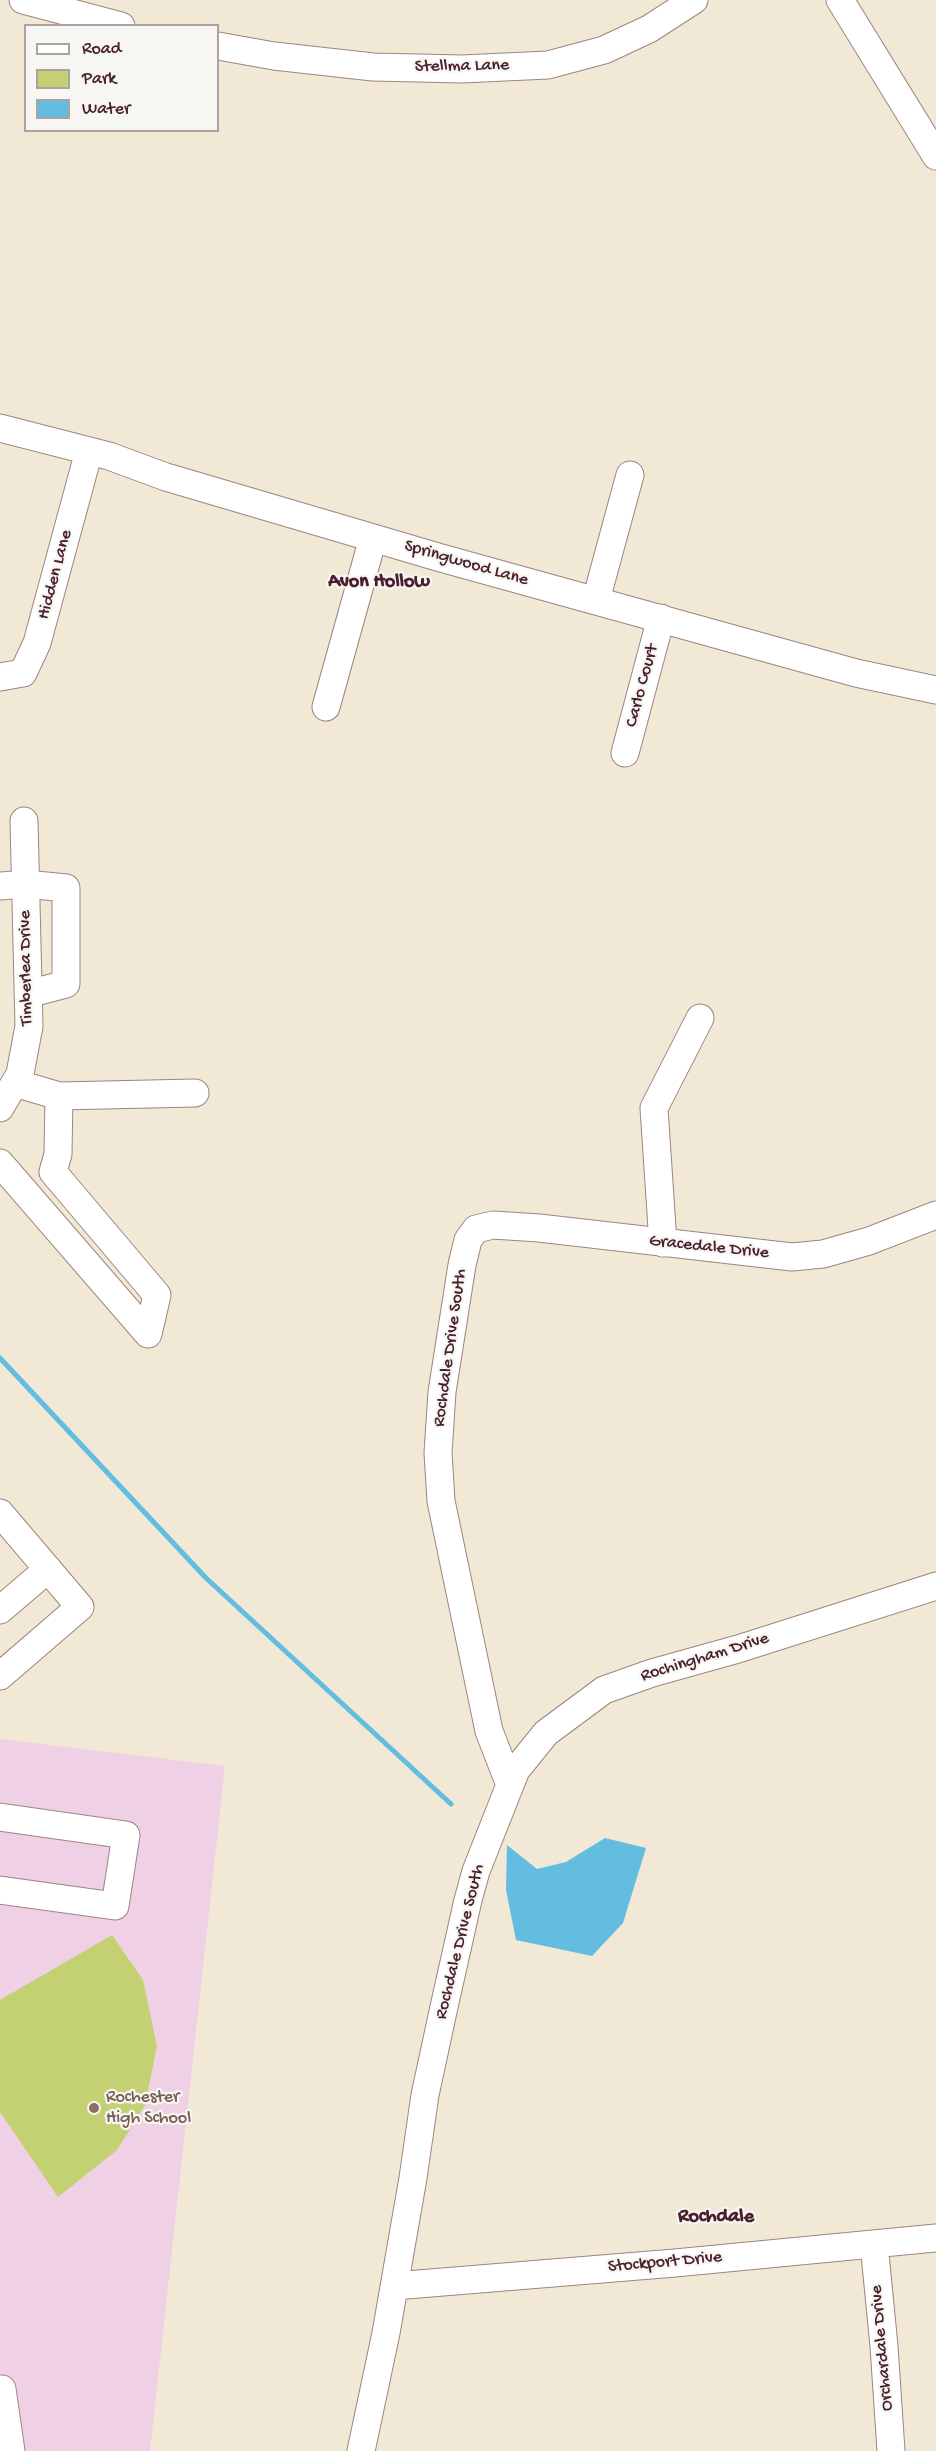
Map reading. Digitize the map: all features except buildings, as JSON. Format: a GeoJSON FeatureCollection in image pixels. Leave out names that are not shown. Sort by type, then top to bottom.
{"type":"FeatureCollection","features":[{"type":"Feature","properties":{"kind":"street"},"geometry":{"type":"LineString","coordinates":[[23,0],[113,24]]}},
{"type":"Feature","properties":{"kind":"street","name":"Stellma Lane"},"geometry":{"type":"LineString","coordinates":[[219,46],[274,56],[373,67],[462,69],[548,65],[604,50],[649,28],[694,0]]}},
{"type":"Feature","properties":{"kind":"street"},"geometry":{"type":"LineString","coordinates":[[840,0],[936,156]]}},
{"type":"Feature","properties":{"kind":"street","name":"Springwood Lane"},"geometry":{"type":"LineString","coordinates":[[0,428],[89,451],[166,477],[373,538],[856,674],[936,690]]}},
{"type":"Feature","properties":{"kind":"street","name":"Hidden Lane"},"geometry":{"type":"LineString","coordinates":[[0,677],[23,673],[37,643],[89,451]]}},
{"type":"Feature","properties":{"kind":"street"},"geometry":{"type":"LineString","coordinates":[[596,600],[630,475]]}},
{"type":"Feature","properties":{"kind":"street"},"geometry":{"type":"LineString","coordinates":[[326,707],[373,538]]}},
{"type":"Feature","properties":{"kind":"street","name":"Carlo Court"},"geometry":{"type":"LineString","coordinates":[[625,753],[661,618]]}},
{"type":"Feature","properties":{"kind":"street","name":"Timberlea Drive"},"geometry":{"type":"LineString","coordinates":[[0,1108],[29,1026],[28,994],[13,885],[24,821]]}},
{"type":"Feature","properties":{"kind":"street"},"geometry":{"type":"LineString","coordinates":[[13,885],[66,888],[66,984],[28,994]]}},
{"type":"Feature","properties":{"kind":"street"},"geometry":{"type":"LineString","coordinates":[[663,1243],[654,1108],[700,1018]]}},
{"type":"Feature","properties":{"kind":"street"},"geometry":{"type":"LineString","coordinates":[[12,1069],[59,1096],[195,1093]]}},
{"type":"Feature","properties":{"kind":"street"},"geometry":{"type":"LineString","coordinates":[[0,1163],[148,1334],[157,1295],[53,1172],[57,1154],[59,1096]]}},
{"type":"Feature","properties":{"kind":"street","name":"Gracedale Drive"},"geometry":{"type":"LineString","coordinates":[[476,1229],[493,1226],[539,1228],[792,1257],[823,1254],[869,1241],[936,1215]]}},
{"type":"Feature","properties":{"kind":"street","name":"Rochdale Drive South"},"geometry":{"type":"LineString","coordinates":[[361,2451],[394,2286],[425,2094],[468,1900],[476,1871],[510,1785],[489,1731],[440,1492],[438,1452],[442,1392],[462,1265],[468,1240],[476,1229]]}},
{"type":"Feature","properties":{"kind":"street"},"geometry":{"type":"LineString","coordinates":[[0,1513],[80,1606],[0,1676]]}},
{"type":"Feature","properties":{"kind":"street"},"geometry":{"type":"LineString","coordinates":[[0,1610],[48,1569]]}},
{"type":"Feature","properties":{"kind":"street","name":"Rochingham Drive"},"geometry":{"type":"LineString","coordinates":[[510,1785],[516,1770],[546,1733],[604,1690],[652,1673],[738,1649],[936,1586]]}},
{"type":"Feature","properties":{"kind":"street"},"geometry":{"type":"LineString","coordinates":[[0,1817],[126,1835],[115,1906],[0,1890]]}},
{"type":"Feature","properties":{"kind":"street","name":"Stockport Drive"},"geometry":{"type":"LineString","coordinates":[[394,2286],[936,2238]]}},
{"type":"Feature","properties":{"kind":"street","name":"Orchardale Drive"},"geometry":{"type":"LineString","coordinates":[[874,2244],[891,2451]]}},
{"type":"Feature","properties":{"kind":"street"},"geometry":{"type":"LineString","coordinates":[[0,2389],[2,2389],[11,2451]]}},
{"type":"Feature","properties":{"kind":"shaded area","name":"Rochester High School"},"geometry":{"type":"Polygon","coordinates":[[[0,1739],[225,1766],[150,2451],[0,2451],[0,1739]]]}},
{"type":"Feature","properties":{"kind":"green space"},"geometry":{"type":"Polygon","coordinates":[[[112,1935],[143,1980],[157,2046],[145,2105],[117,2150],[58,2197],[0,2112],[0,2000],[112,1935]]]}},
{"type":"Feature","properties":{"kind":"water"},"geometry":{"type":"Polygon","coordinates":[[[605,1838],[646,1848],[623,1923],[592,1956],[516,1940],[506,1890],[507,1845],[537,1869],[566,1862],[605,1838]]]}},
{"type":"Feature","properties":{"kind":"waterway"},"geometry":{"type":"LineString","coordinates":[[0,1358],[206,1578],[451,1804]]}},
{"type":"Feature","properties":{"kind":"place","name":"Rochester High School"},"geometry":{"type":"Point","coordinates":[94,2108]}},
{"type":"Feature","properties":{"kind":"district","name":"Avon Hollow"},"geometry":{"type":"Point","coordinates":[379,583]}},
{"type":"Feature","properties":{"kind":"district","name":"Rochdale"},"geometry":{"type":"Point","coordinates":[716,2218]}}]}
